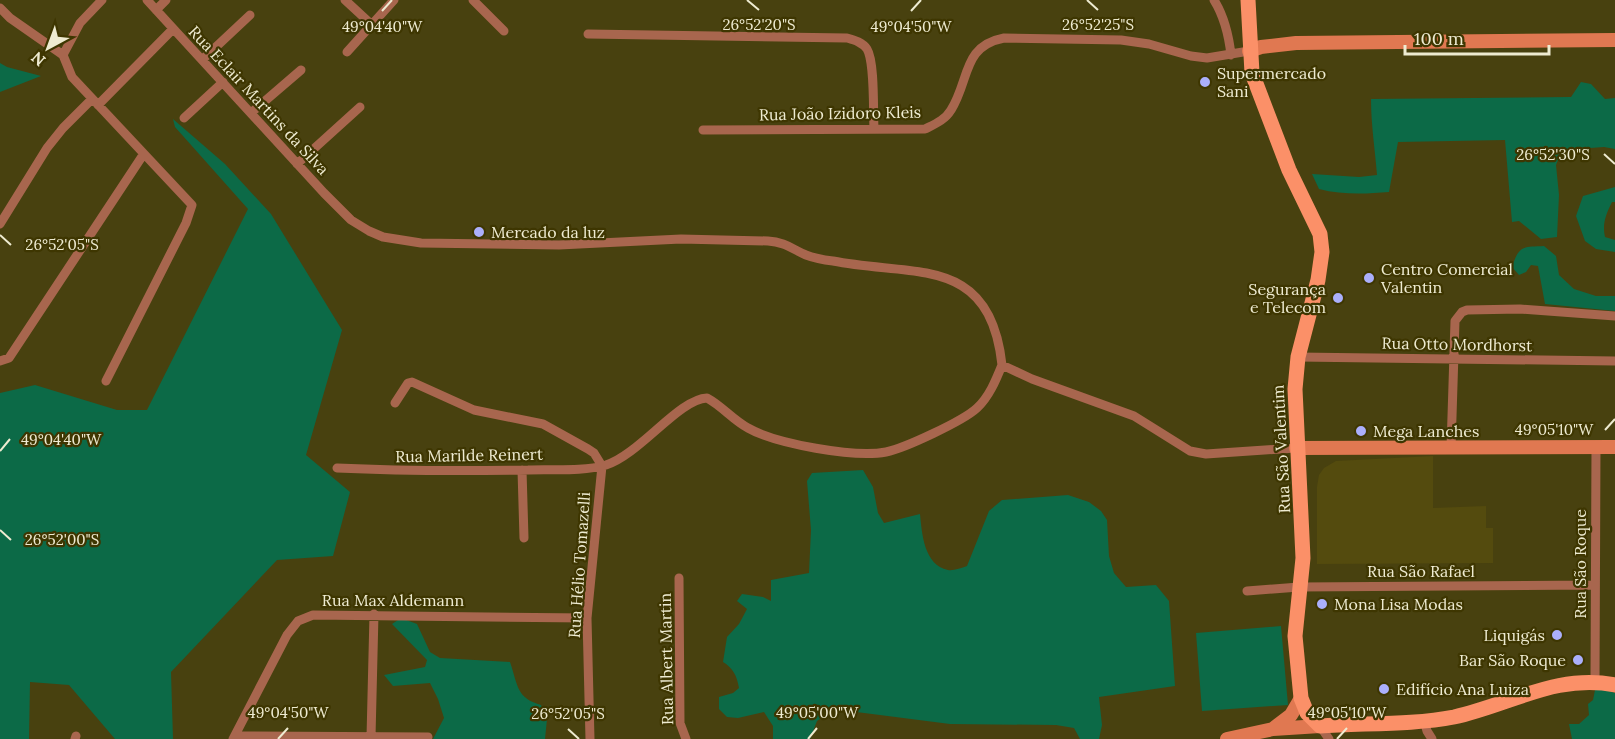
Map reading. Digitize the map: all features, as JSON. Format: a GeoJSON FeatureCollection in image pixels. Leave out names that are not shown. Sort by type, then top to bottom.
{"type":"FeatureCollection","features":[{"type":"Feature","properties":{"kind":"main road","name":"Rua São Valentim"},"geometry":{"type":"LineString","coordinates":[[1248,0],[1252,73],[1268,120],[1289,170],[1320,234],[1322,252],[1298,357],[1295,389],[1296,448],[1303,534],[1303,558],[1295,636],[1301,698],[1307,713],[1320,726]]}},
{"type":"Feature","properties":{"kind":"main road"},"geometry":{"type":"LineString","coordinates":[[1320,726],[1451,717],[1474,712],[1551,687],[1595,681],[1615,685]]}},
{"type":"Feature","properties":{"kind":"street"},"geometry":{"type":"LineString","coordinates":[[63,55],[80,23],[102,0]]}},
{"type":"Feature","properties":{"kind":"street","name":"Rua Eclair Martins da Silva"},"geometry":{"type":"LineString","coordinates":[[147,0],[351,220],[383,237],[421,243],[560,245],[681,239],[781,242],[807,255],[834,262],[933,273],[953,279],[967,288],[984,308],[1000,348],[1002,365]]}},
{"type":"Feature","properties":{"kind":"street"},"geometry":{"type":"LineString","coordinates":[[156,10],[166,0]]}},
{"type":"Feature","properties":{"kind":"street"},"geometry":{"type":"LineString","coordinates":[[345,0],[371,24]]}},
{"type":"Feature","properties":{"kind":"street"},"geometry":{"type":"LineString","coordinates":[[347,52],[394,0]]}},
{"type":"Feature","properties":{"kind":"street"},"geometry":{"type":"LineString","coordinates":[[473,0],[504,31]]}},
{"type":"Feature","properties":{"kind":"street"},"geometry":{"type":"LineString","coordinates":[[1214,0],[1220,9],[1230,43],[1231,55]]}},
{"type":"Feature","properties":{"kind":"street"},"geometry":{"type":"LineString","coordinates":[[0,8],[10,18],[63,55],[72,77],[192,205],[186,223],[106,381]]}},
{"type":"Feature","properties":{"kind":"street"},"geometry":{"type":"LineString","coordinates":[[202,60],[250,15]]}},
{"type":"Feature","properties":{"kind":"street"},"geometry":{"type":"LineString","coordinates":[[0,224],[47,148],[63,128],[95,102],[173,29]]}},
{"type":"Feature","properties":{"kind":"street"},"geometry":{"type":"LineString","coordinates":[[588,34],[847,38],[866,48],[871,59],[874,129]]}},
{"type":"Feature","properties":{"kind":"street","name":"Rua João Izidoro Kleis"},"geometry":{"type":"LineString","coordinates":[[703,130],[925,129],[940,122],[951,109],[971,58],[991,40],[1004,38],[1121,40],[1149,44],[1191,56],[1207,58],[1249,51]]}},
{"type":"Feature","properties":{"kind":"street"},"geometry":{"type":"LineString","coordinates":[[1249,51],[1296,43],[1615,40]]}},
{"type":"Feature","properties":{"kind":"street"},"geometry":{"type":"LineString","coordinates":[[251,113],[301,70]]}},
{"type":"Feature","properties":{"kind":"street"},"geometry":{"type":"LineString","coordinates":[[184,118],[223,82]]}},
{"type":"Feature","properties":{"kind":"street"},"geometry":{"type":"LineString","coordinates":[[297,164],[360,107]]}},
{"type":"Feature","properties":{"kind":"street"},"geometry":{"type":"LineString","coordinates":[[0,361],[9,358],[143,155]]}},
{"type":"Feature","properties":{"kind":"street"},"geometry":{"type":"LineString","coordinates":[[1451,448],[1455,321],[1462,312],[1521,309],[1615,316]]}},
{"type":"Feature","properties":{"kind":"street","name":"Rua Otto Mordhorst"},"geometry":{"type":"LineString","coordinates":[[1298,357],[1615,362]]}},
{"type":"Feature","properties":{"kind":"street"},"geometry":{"type":"LineString","coordinates":[[395,403],[408,383],[412,382],[474,410],[543,424],[594,453],[602,466],[631,452],[680,411],[700,399],[707,398],[747,428],[780,441],[831,450],[885,452],[921,439],[976,409],[987,395],[1002,365],[1032,379],[1134,416],[1190,451],[1206,454],[1296,448],[1615,447]]}},
{"type":"Feature","properties":{"kind":"street","name":"Rua São Roque"},"geometry":{"type":"LineString","coordinates":[[1595,681],[1596,447]]}},
{"type":"Feature","properties":{"kind":"street","name":"Rua Marilde Reinert"},"geometry":{"type":"LineString","coordinates":[[337,468],[412,472],[602,466]]}},
{"type":"Feature","properties":{"kind":"street","name":"Rua Hélio Tomazelli"},"geometry":{"type":"LineString","coordinates":[[590,739],[587,618],[602,466]]}},
{"type":"Feature","properties":{"kind":"street"},"geometry":{"type":"LineString","coordinates":[[522,470],[524,538]]}},
{"type":"Feature","properties":{"kind":"street","name":"Rua Albert Martin"},"geometry":{"type":"LineString","coordinates":[[679,578],[680,723],[686,739]]}},
{"type":"Feature","properties":{"kind":"street","name":"Rua São Rafael"},"geometry":{"type":"LineString","coordinates":[[1247,591],[1299,587],[1595,585]]}},
{"type":"Feature","properties":{"kind":"street"},"geometry":{"type":"LineString","coordinates":[[370,736],[374,614]]}},
{"type":"Feature","properties":{"kind":"street","name":"Rua Max Aldemann"},"geometry":{"type":"LineString","coordinates":[[234,738],[286,635],[298,621],[313,615],[587,618]]}},
{"type":"Feature","properties":{"kind":"street"},"geometry":{"type":"LineString","coordinates":[[1273,729],[1291,716],[1301,698]]}},
{"type":"Feature","properties":{"kind":"street"},"geometry":{"type":"LineString","coordinates":[[1424,720],[1432,739]]}},
{"type":"Feature","properties":{"kind":"street"},"geometry":{"type":"LineString","coordinates":[[1227,739],[1273,729],[1320,726],[1329,739]]}},
{"type":"Feature","properties":{"kind":"street"},"geometry":{"type":"LineString","coordinates":[[234,738],[428,737]]}},
{"type":"Feature","properties":{"kind":"shaded area"},"geometry":{"type":"Polygon","coordinates":[[[1433,456],[1433,508],[1486,506],[1486,528],[1493,528],[1493,563],[1317,564],[1317,487],[1319,475],[1324,468],[1336,461],[1433,456]]]}},
{"type":"Feature","properties":{"kind":"green space"},"geometry":{"type":"Polygon","coordinates":[[[0,63],[7,67],[41,76],[0,92],[0,63]]]}},
{"type":"Feature","properties":{"kind":"green space"},"geometry":{"type":"Polygon","coordinates":[[[1581,82],[1591,84],[1605,99],[1615,98],[1615,149],[1604,147],[1562,150],[1556,165],[1559,195],[1557,237],[1541,239],[1519,221],[1512,222],[1505,140],[1398,142],[1389,192],[1354,194],[1319,189],[1312,174],[1359,177],[1377,175],[1371,99],[1571,97],[1581,82]]]}},
{"type":"Feature","properties":{"kind":"green space"},"geometry":{"type":"Polygon","coordinates":[[[173,119],[225,164],[271,214],[342,330],[306,455],[350,492],[333,556],[277,560],[171,672],[173,739],[115,739],[69,685],[30,682],[29,739],[0,739],[0,393],[35,385],[117,410],[147,410],[248,209],[175,127],[173,119]]]}},
{"type":"Feature","properties":{"kind":"green space"},"geometry":{"type":"Polygon","coordinates":[[[1615,187],[1615,202],[1612,202],[1608,211],[1604,228],[1605,237],[1615,240],[1615,252],[1596,249],[1585,241],[1576,216],[1583,196],[1615,187]]]}},
{"type":"Feature","properties":{"kind":"green space"},"geometry":{"type":"Polygon","coordinates":[[[1544,246],[1556,256],[1559,275],[1574,289],[1596,296],[1615,296],[1615,311],[1545,304],[1538,266],[1531,265],[1526,272],[1519,275],[1512,267],[1517,255],[1523,249],[1544,246]]]}},
{"type":"Feature","properties":{"kind":"green space"},"geometry":{"type":"Polygon","coordinates":[[[863,470],[873,487],[878,513],[884,523],[920,514],[923,539],[929,555],[940,567],[948,570],[967,566],[989,511],[1002,500],[1068,495],[1089,502],[1101,511],[1107,520],[1109,556],[1114,573],[1126,587],[1156,585],[1169,601],[1175,686],[1099,697],[1102,725],[1099,739],[1080,739],[1074,728],[1056,725],[950,724],[833,709],[817,721],[810,739],[773,739],[773,726],[764,712],[738,718],[727,717],[719,709],[719,697],[733,693],[739,688],[734,673],[723,662],[727,637],[739,624],[747,609],[737,601],[742,594],[763,597],[771,601],[771,580],[809,573],[811,530],[807,481],[812,473],[863,470]]]}},
{"type":"Feature","properties":{"kind":"green space"},"geometry":{"type":"Polygon","coordinates":[[[401,618],[417,624],[430,652],[440,658],[510,662],[519,690],[527,699],[541,705],[547,719],[545,739],[433,739],[444,718],[430,683],[393,686],[384,675],[425,667],[427,660],[392,624],[401,618]]]}},
{"type":"Feature","properties":{"kind":"green space"},"geometry":{"type":"Polygon","coordinates":[[[1281,626],[1288,705],[1202,711],[1196,633],[1281,626]]]}},
{"type":"Feature","properties":{"kind":"green space"},"geometry":{"type":"Polygon","coordinates":[[[1601,688],[1615,693],[1615,739],[1572,739],[1569,724],[1579,724],[1589,715],[1588,704],[1593,700],[1595,690],[1601,688]]]}},
{"type":"Feature","properties":{"kind":"place","name":"Supermercado Sani"},"geometry":{"type":"Point","coordinates":[1205,82]}},
{"type":"Feature","properties":{"kind":"place","name":"Mercado da luz"},"geometry":{"type":"Point","coordinates":[479,232]}},
{"type":"Feature","properties":{"kind":"place","name":"Centro Comercial Valentin"},"geometry":{"type":"Point","coordinates":[1369,278]}},
{"type":"Feature","properties":{"kind":"place","name":"Segurança e Telecom"},"geometry":{"type":"Point","coordinates":[1338,298]}},
{"type":"Feature","properties":{"kind":"place","name":"Mega Lanches"},"geometry":{"type":"Point","coordinates":[1361,431]}},
{"type":"Feature","properties":{"kind":"place","name":"Mona Lisa Modas"},"geometry":{"type":"Point","coordinates":[1322,604]}},
{"type":"Feature","properties":{"kind":"place","name":"Liquigás"},"geometry":{"type":"Point","coordinates":[1557,635]}},
{"type":"Feature","properties":{"kind":"place","name":"Bar São Roque"},"geometry":{"type":"Point","coordinates":[1578,660]}},
{"type":"Feature","properties":{"kind":"place","name":"Edifício Ana Luiza"},"geometry":{"type":"Point","coordinates":[1384,689]}}]}
